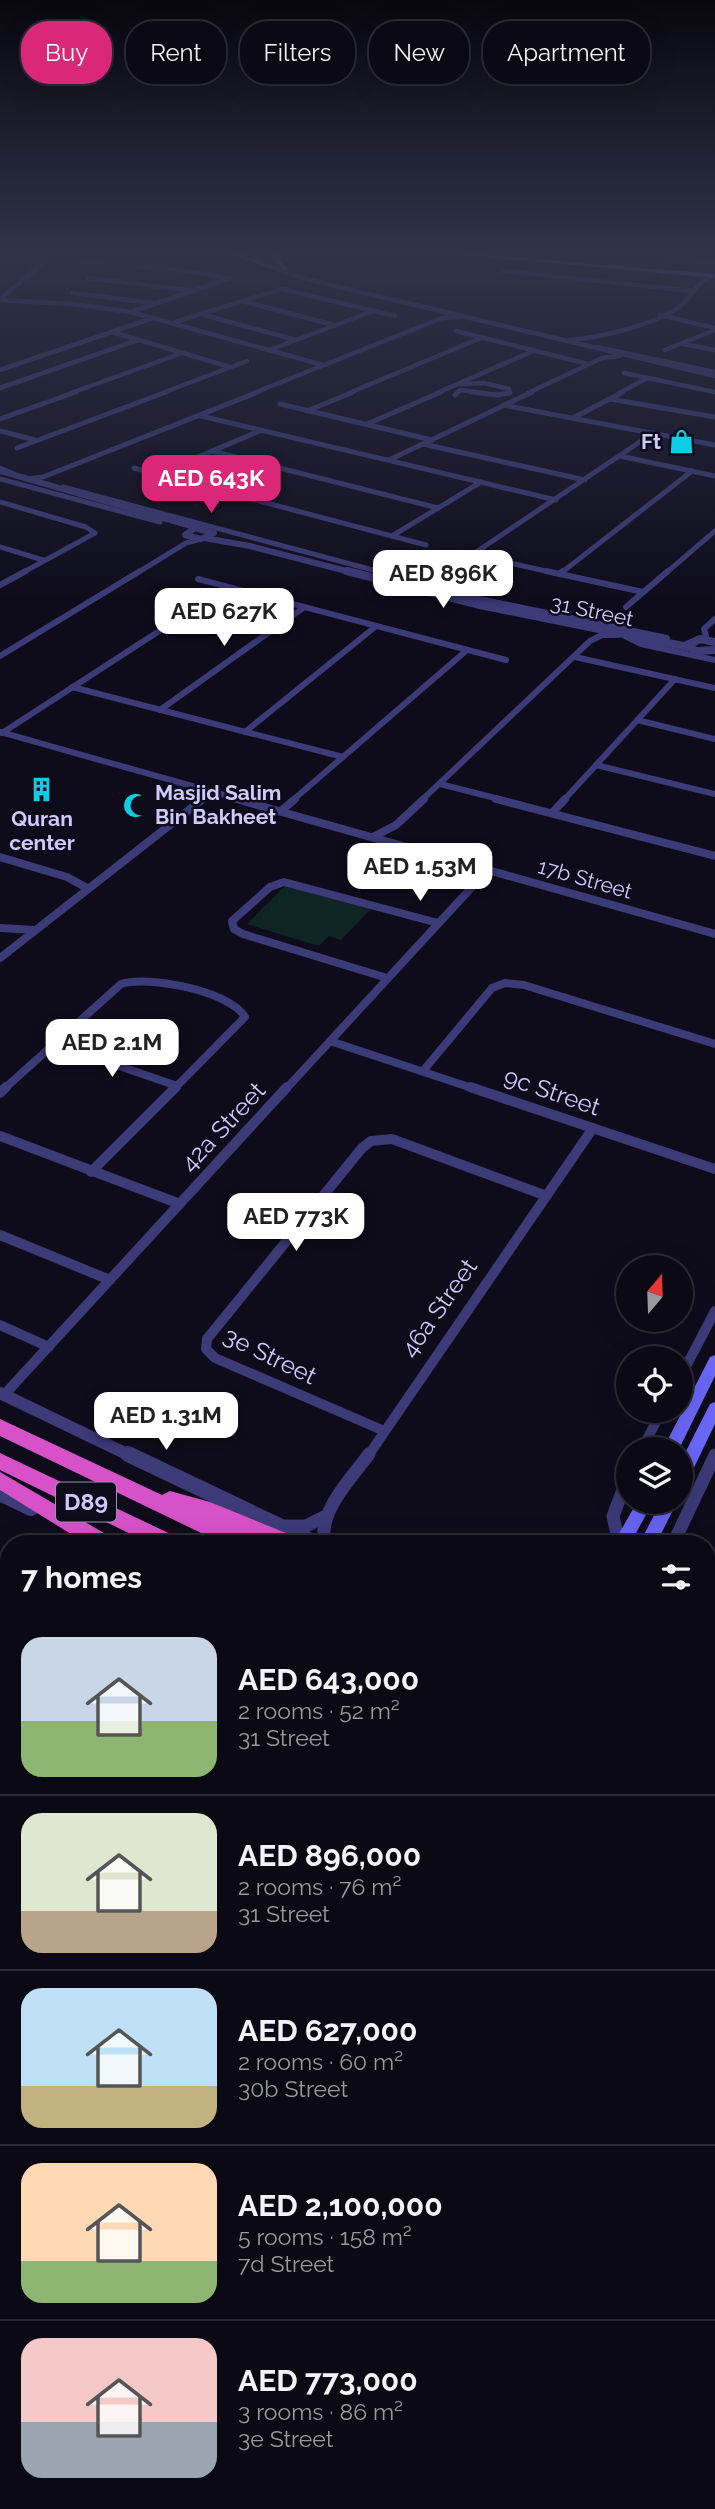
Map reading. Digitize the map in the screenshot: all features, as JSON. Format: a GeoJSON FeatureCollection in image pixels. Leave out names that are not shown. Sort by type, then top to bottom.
{"type":"FeatureCollection","features":[{"type":"Feature","properties":{"kind":"highway","name":"D89"},"geometry":{"type":"LineString","coordinates":[[0,1427],[226,1535]]}},
{"type":"Feature","properties":{"kind":"highway","name":"D89"},"geometry":{"type":"LineString","coordinates":[[0,1461],[153,1535]]}},
{"type":"Feature","properties":{"kind":"highway"},"geometry":{"type":"LineString","coordinates":[[0,1480],[91,1535]]}},
{"type":"Feature","properties":{"kind":"highway"},"geometry":{"type":"LineString","coordinates":[[152,1499],[187,1503],[268,1535]]}},
{"type":"Feature","properties":{"kind":"main road"},"geometry":{"type":"LineString","coordinates":[[677,1437],[715,1361]]}},
{"type":"Feature","properties":{"kind":"main road"},"geometry":{"type":"LineString","coordinates":[[693,1453],[715,1408]]}},
{"type":"Feature","properties":{"kind":"main road"},"geometry":{"type":"LineString","coordinates":[[625,1535],[638,1514]]}},
{"type":"Feature","properties":{"kind":"main road"},"geometry":{"type":"LineString","coordinates":[[652,1535],[663,1514]]}},
{"type":"Feature","properties":{"kind":"street"},"geometry":{"type":"LineString","coordinates":[[0,388],[57,368]]}},
{"type":"Feature","properties":{"kind":"street"},"geometry":{"type":"LineString","coordinates":[[0,419],[143,368]]}},
{"type":"Feature","properties":{"kind":"street"},"geometry":{"type":"LineString","coordinates":[[16,448],[227,368]]}},
{"type":"Feature","properties":{"kind":"street"},"geometry":{"type":"LineString","coordinates":[[0,473],[36,481],[317,368]]}},
{"type":"Feature","properties":{"kind":"street"},"geometry":{"type":"LineString","coordinates":[[307,411],[409,368]]}},
{"type":"Feature","properties":{"kind":"street"},"geometry":{"type":"LineString","coordinates":[[367,425],[493,368]]}},
{"type":"Feature","properties":{"kind":"street"},"geometry":{"type":"LineString","coordinates":[[389,460],[580,368]]}},
{"type":"Feature","properties":{"kind":"street"},"geometry":{"type":"LineString","coordinates":[[684,368],[715,374]]}},
{"type":"Feature","properties":{"kind":"street"},"geometry":{"type":"LineString","coordinates":[[689,368],[715,374]]}},
{"type":"Feature","properties":{"kind":"street"},"geometry":{"type":"LineString","coordinates":[[624,373],[715,393]]}},
{"type":"Feature","properties":{"kind":"street"},"geometry":{"type":"LineString","coordinates":[[573,418],[648,379]]}},
{"type":"Feature","properties":{"kind":"street"},"geometry":{"type":"LineString","coordinates":[[458,383],[493,384],[511,391],[497,395],[457,392],[469,385]]}},
{"type":"Feature","properties":{"kind":"street"},"geometry":{"type":"LineString","coordinates":[[610,399],[715,417]]}},
{"type":"Feature","properties":{"kind":"street"},"geometry":{"type":"LineString","coordinates":[[280,404],[432,440]]}},
{"type":"Feature","properties":{"kind":"street"},"geometry":{"type":"LineString","coordinates":[[503,405],[715,445]]}},
{"type":"Feature","properties":{"kind":"street"},"geometry":{"type":"LineString","coordinates":[[200,415],[556,500]]}},
{"type":"Feature","properties":{"kind":"street"},"geometry":{"type":"LineString","coordinates":[[158,474],[262,430]]}},
{"type":"Feature","properties":{"kind":"street"},"geometry":{"type":"LineString","coordinates":[[0,431],[35,440]]}},
{"type":"Feature","properties":{"kind":"street"},"geometry":{"type":"LineString","coordinates":[[53,486],[275,543],[396,576],[410,583],[439,577],[653,433]]}},
{"type":"Feature","properties":{"kind":"street"},"geometry":{"type":"LineString","coordinates":[[423,444],[585,480]]}},
{"type":"Feature","properties":{"kind":"street"},"geometry":{"type":"LineString","coordinates":[[212,451],[438,508]]}},
{"type":"Feature","properties":{"kind":"street"},"geometry":{"type":"LineString","coordinates":[[620,456],[715,476]]}},
{"type":"Feature","properties":{"kind":"street"},"geometry":{"type":"LineString","coordinates":[[134,468],[426,545]]}},
{"type":"Feature","properties":{"kind":"street"},"geometry":{"type":"LineString","coordinates":[[559,574],[692,471]]}},
{"type":"Feature","properties":{"kind":"street"},"geometry":{"type":"LineString","coordinates":[[24,478],[57,472]]}},
{"type":"Feature","properties":{"kind":"street"},"geometry":{"type":"LineString","coordinates":[[0,473],[198,528]]}},
{"type":"Feature","properties":{"kind":"street"},"geometry":{"type":"LineString","coordinates":[[0,473],[160,522],[186,534]]}},
{"type":"Feature","properties":{"kind":"street"},"geometry":{"type":"LineString","coordinates":[[48,476],[53,486]]}},
{"type":"Feature","properties":{"kind":"street"},"geometry":{"type":"LineString","coordinates":[[392,536],[481,482]]}},
{"type":"Feature","properties":{"kind":"street"},"geometry":{"type":"LineString","coordinates":[[0,502],[94,531],[92,537],[43,560],[0,585]]}},
{"type":"Feature","properties":{"kind":"street"},"geometry":{"type":"LineString","coordinates":[[2,647],[198,528]]}},
{"type":"Feature","properties":{"kind":"street","name":"31 Street"},"geometry":{"type":"LineString","coordinates":[[198,528],[451,593],[667,638],[700,638],[715,642]]}},
{"type":"Feature","properties":{"kind":"street"},"geometry":{"type":"LineString","coordinates":[[626,607],[715,531]]}},
{"type":"Feature","properties":{"kind":"street"},"geometry":{"type":"LineString","coordinates":[[0,656],[188,542],[214,533]]}},
{"type":"Feature","properties":{"kind":"street","name":"31 Street"},"geometry":{"type":"LineString","coordinates":[[186,534],[250,546],[406,587],[587,628],[713,651]]}},
{"type":"Feature","properties":{"kind":"street"},"geometry":{"type":"LineString","coordinates":[[0,547],[43,560]]}},
{"type":"Feature","properties":{"kind":"street"},"geometry":{"type":"LineString","coordinates":[[473,555],[643,592]]}},
{"type":"Feature","properties":{"kind":"street"},"geometry":{"type":"LineString","coordinates":[[438,590],[434,585],[439,577]]}},
{"type":"Feature","properties":{"kind":"street"},"geometry":{"type":"LineString","coordinates":[[198,579],[506,660]]}},
{"type":"Feature","properties":{"kind":"street"},"geometry":{"type":"LineString","coordinates":[[1,732],[227,587]]}},
{"type":"Feature","properties":{"kind":"street"},"geometry":{"type":"LineString","coordinates":[[160,710],[303,608]]}},
{"type":"Feature","properties":{"kind":"street"},"geometry":{"type":"LineString","coordinates":[[700,638],[704,629],[715,619]]}},
{"type":"Feature","properties":{"kind":"street"},"geometry":{"type":"LineString","coordinates":[[245,732],[375,627]]}},
{"type":"Feature","properties":{"kind":"street"},"geometry":{"type":"LineString","coordinates":[[688,647],[688,642],[700,638],[715,627]]}},
{"type":"Feature","properties":{"kind":"street"},"geometry":{"type":"LineString","coordinates":[[373,837],[396,825],[575,657],[593,634],[587,628]]}},
{"type":"Feature","properties":{"kind":"street"},"geometry":{"type":"LineString","coordinates":[[590,641],[602,635],[621,635],[641,644],[715,660]]}},
{"type":"Feature","properties":{"kind":"street"},"geometry":{"type":"LineString","coordinates":[[281,811],[467,650]]}},
{"type":"Feature","properties":{"kind":"street"},"geometry":{"type":"LineString","coordinates":[[575,657],[715,688]]}},
{"type":"Feature","properties":{"kind":"street"},"geometry":{"type":"LineString","coordinates":[[552,813],[675,679]]}},
{"type":"Feature","properties":{"kind":"street"},"geometry":{"type":"LineString","coordinates":[[72,687],[343,757]]}},
{"type":"Feature","properties":{"kind":"street"},"geometry":{"type":"LineString","coordinates":[[637,720],[715,739]]}},
{"type":"Feature","properties":{"kind":"street","name":"17b Street"},"geometry":{"type":"LineString","coordinates":[[1,732],[715,934]]}},
{"type":"Feature","properties":{"kind":"street"},"geometry":{"type":"LineString","coordinates":[[596,765],[715,794]]}},
{"type":"Feature","properties":{"kind":"street"},"geometry":{"type":"LineString","coordinates":[[440,784],[715,856]]}},
{"type":"Feature","properties":{"kind":"street"},"geometry":{"type":"LineString","coordinates":[[0,958],[208,791]]}},
{"type":"Feature","properties":{"kind":"street"},"geometry":{"type":"LineString","coordinates":[[390,842],[396,825]]}},
{"type":"Feature","properties":{"kind":"street"},"geometry":{"type":"LineString","coordinates":[[0,857],[67,877],[87,888]]}},
{"type":"Feature","properties":{"kind":"street","name":"42a Street"},"geometry":{"type":"LineString","coordinates":[[2,1394],[49,1347],[487,870]]}},
{"type":"Feature","properties":{"kind":"street"},"geometry":{"type":"LineString","coordinates":[[387,978],[243,934],[232,925],[235,919],[270,887],[284,882],[437,925]]}},
{"type":"Feature","properties":{"kind":"street"},"geometry":{"type":"LineString","coordinates":[[0,928],[10,931],[36,930]]}},
{"type":"Feature","properties":{"kind":"street"},"geometry":{"type":"LineString","coordinates":[[10,931],[14,947]]}},
{"type":"Feature","properties":{"kind":"street"},"geometry":{"type":"LineString","coordinates":[[0,1093],[121,984],[139,978],[158,980],[237,1007],[245,1017],[240,1024],[91,1172]]}},
{"type":"Feature","properties":{"kind":"street"},"geometry":{"type":"LineString","coordinates":[[423,1071],[492,988],[505,983],[518,984],[715,1044]]}},
{"type":"Feature","properties":{"kind":"street","name":"9c Street"},"geometry":{"type":"LineString","coordinates":[[331,1039],[715,1169]]}},
{"type":"Feature","properties":{"kind":"street"},"geometry":{"type":"LineString","coordinates":[[56,1044],[177,1086]]}},
{"type":"Feature","properties":{"kind":"street","name":"46a Street"},"geometry":{"type":"LineString","coordinates":[[326,1516],[382,1430],[593,1128]]}},
{"type":"Feature","properties":{"kind":"street"},"geometry":{"type":"LineString","coordinates":[[0,1136],[178,1206]]}},
{"type":"Feature","properties":{"kind":"street","name":"3e Street"},"geometry":{"type":"LineString","coordinates":[[382,1430],[215,1358],[206,1349],[207,1339],[362,1148],[371,1141],[393,1139],[544,1195]]}},
{"type":"Feature","properties":{"kind":"street"},"geometry":{"type":"LineString","coordinates":[[0,1235],[110,1280]]}},
{"type":"Feature","properties":{"kind":"street"},"geometry":{"type":"LineString","coordinates":[[693,1353],[715,1311]]}},
{"type":"Feature","properties":{"kind":"street"},"geometry":{"type":"LineString","coordinates":[[0,1325],[49,1347]]}},
{"type":"Feature","properties":{"kind":"street"},"geometry":{"type":"LineString","coordinates":[[2,1394],[298,1535]]}},
{"type":"Feature","properties":{"kind":"street"},"geometry":{"type":"LineString","coordinates":[[677,1535],[715,1455]]}},
{"type":"Feature","properties":{"kind":"street"},"geometry":{"type":"LineString","coordinates":[[0,1493],[87,1535]]}},
{"type":"Feature","properties":{"kind":"street"},"geometry":{"type":"LineString","coordinates":[[616,1508],[613,1516],[618,1535]]}},
{"type":"Feature","properties":{"kind":"street"},"geometry":{"type":"LineString","coordinates":[[274,1524],[306,1526],[326,1516]]}},
{"type":"Feature","properties":{"kind":"street"},"geometry":{"type":"LineString","coordinates":[[323,1535],[326,1516]]}},
{"type":"Feature","properties":{"kind":"green space"},"geometry":{"type":"Polygon","coordinates":[[[286,885],[372,908],[341,940],[329,936],[319,946],[247,924],[286,885]]]}},
{"type":"Feature","properties":{"kind":"place","name":"Ft"},"geometry":{"type":"Point","coordinates":[681,442]}},
{"type":"Feature","properties":{"kind":"place","name":"Quran center"},"geometry":{"type":"Point","coordinates":[42,790]}},
{"type":"Feature","properties":{"kind":"place","name":"Masjid Salim Bin Bakheet"},"geometry":{"type":"Point","coordinates":[135,805]}}]}
